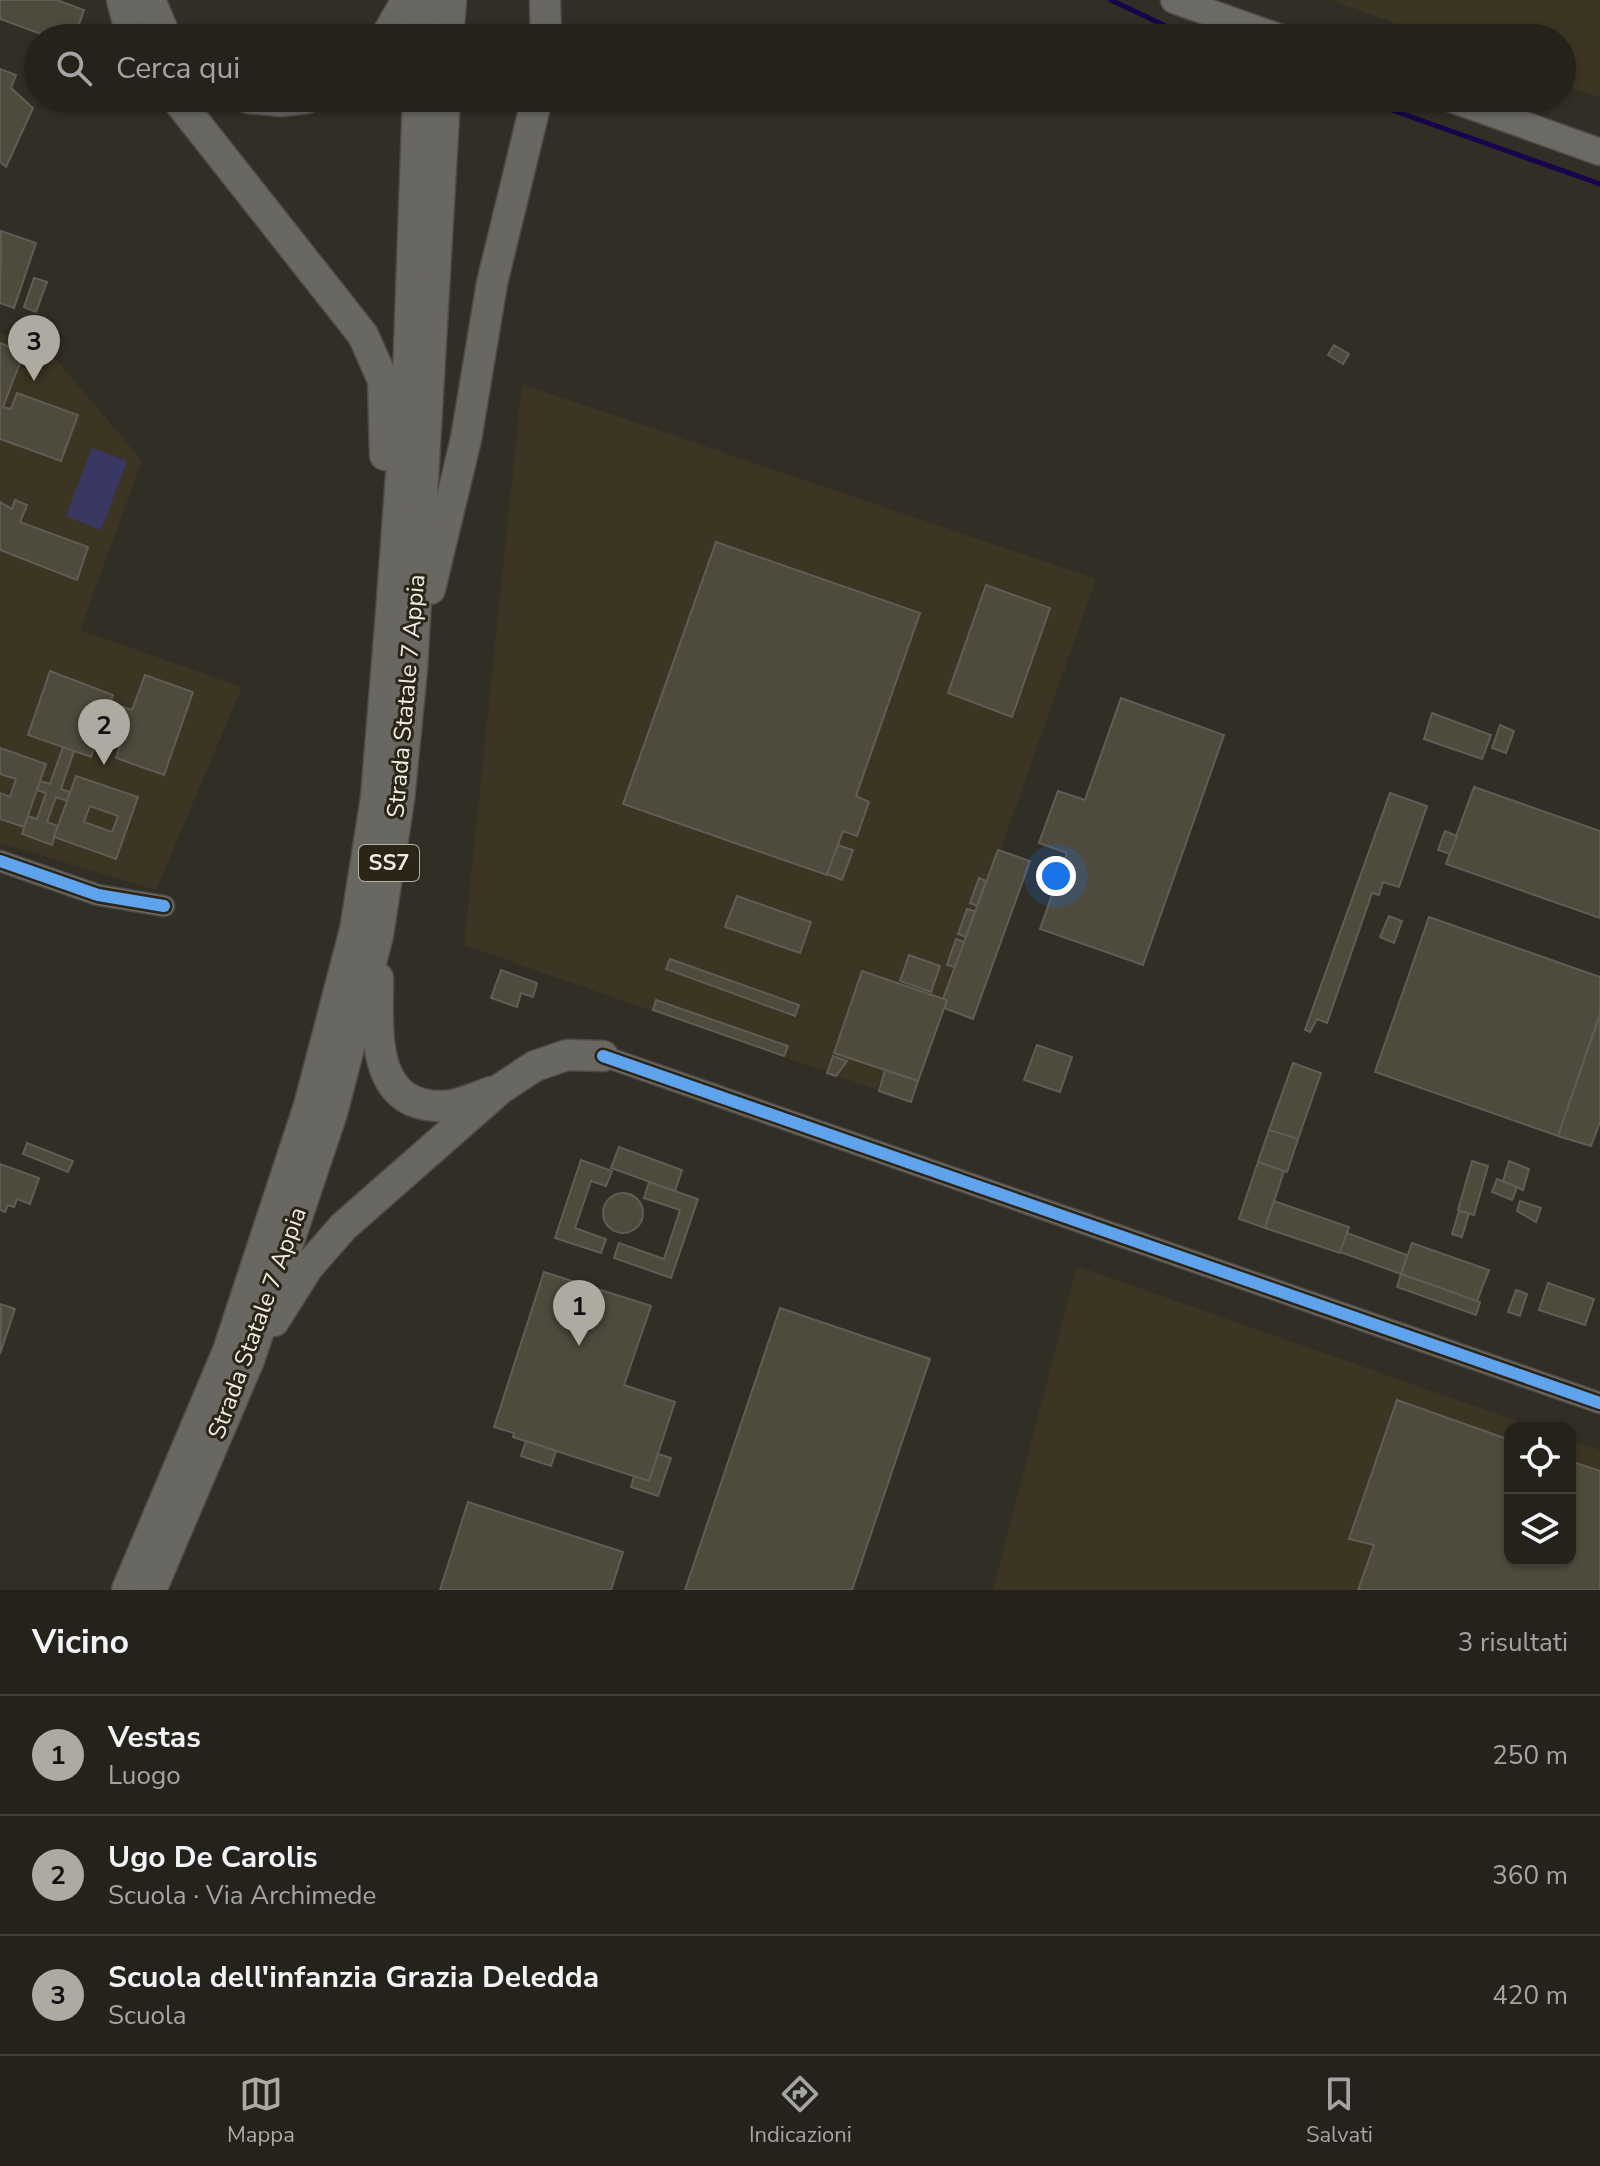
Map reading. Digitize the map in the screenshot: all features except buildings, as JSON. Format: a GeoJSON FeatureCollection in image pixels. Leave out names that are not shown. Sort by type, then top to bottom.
{"type":"FeatureCollection","features":[{"type":"Feature","properties":{"kind":"highway"},"geometry":{"type":"LineString","coordinates":[[122,0],[128,24]]}},
{"type":"Feature","properties":{"kind":"highway"},"geometry":{"type":"LineString","coordinates":[[150,0],[160,24]]}},
{"type":"Feature","properties":{"kind":"highway"},"geometry":{"type":"LineString","coordinates":[[393,24],[407,0]]}},
{"type":"Feature","properties":{"kind":"highway"},"geometry":{"type":"LineString","coordinates":[[420,24],[421,0]]}},
{"type":"Feature","properties":{"kind":"highway"},"geometry":{"type":"LineString","coordinates":[[449,24],[451,0]]}},
{"type":"Feature","properties":{"kind":"highway"},"geometry":{"type":"LineString","coordinates":[[545,0],[546,24]]}},
{"type":"Feature","properties":{"kind":"highway"},"geometry":{"type":"LineString","coordinates":[[187,112],[363,335],[383,380],[391,614]]}},
{"type":"Feature","properties":{"kind":"highway","name":"Strada Statale 7 Appia"},"geometry":{"type":"LineString","coordinates":[[127,1590],[228,1351],[309,1106],[355,930],[376,798],[391,614],[408,378],[418,112]]}},
{"type":"Feature","properties":{"kind":"highway","name":"Strada Statale 7 Appia"},"geometry":{"type":"LineString","coordinates":[[151,1590],[249,1360],[332,1113],[378,935],[399,800],[412,669],[444,112]]}},
{"type":"Feature","properties":{"kind":"highway"},"geometry":{"type":"LineString","coordinates":[[412,669],[466,439],[492,283],[534,112]]}},
{"type":"Feature","properties":{"kind":"highway"},"geometry":{"type":"LineString","coordinates":[[378,935],[378,1047],[388,1080],[411,1100],[444,1107],[500,1089]]}},
{"type":"Feature","properties":{"kind":"highway"},"geometry":{"type":"LineString","coordinates":[[249,1360],[308,1267],[343,1227],[500,1089],[546,1062],[567,1055],[603,1056]]}},
{"type":"Feature","properties":{"kind":"main road"},"geometry":{"type":"LineString","coordinates":[[1174,0],[1242,24]]}},
{"type":"Feature","properties":{"kind":"main road"},"geometry":{"type":"LineString","coordinates":[[1488,112],[1600,152]]}},
{"type":"Feature","properties":{"kind":"street"},"geometry":{"type":"LineString","coordinates":[[0,861],[98,895],[164,906]]}},
{"type":"Feature","properties":{"kind":"street"},"geometry":{"type":"LineString","coordinates":[[603,1056],[1600,1403]]}},
{"type":"Feature","properties":{"kind":"shaded area"},"geometry":{"type":"Polygon","coordinates":[[[1331,0],[1600,0],[1600,98],[1576,89],[1576,24],[1397,24],[1331,0]]]}},
{"type":"Feature","properties":{"kind":"shaded area"},"geometry":{"type":"Polygon","coordinates":[[[0,332],[55,358],[142,461],[80,630],[242,687],[156,890],[0,843],[0,332]]]}},
{"type":"Feature","properties":{"kind":"shaded area"},"geometry":{"type":"Polygon","coordinates":[[[522,384],[1096,579],[912,1102],[464,945],[522,384]]]}},
{"type":"Feature","properties":{"kind":"shaded area"},"geometry":{"type":"Polygon","coordinates":[[[92,448],[127,461],[101,530],[66,516],[92,448]]]}},
{"type":"Feature","properties":{"kind":"shaded area"},"geometry":{"type":"Polygon","coordinates":[[[1077,1266],[1520,1422],[1504,1422],[1504,1566],[1576,1566],[1576,1442],[1600,1450],[1600,1590],[993,1590],[1077,1266]]]}},
{"type":"Feature","properties":{"kind":"waterway"},"geometry":{"type":"LineString","coordinates":[[1111,0],[1162,24]]}},
{"type":"Feature","properties":{"kind":"waterway"},"geometry":{"type":"LineString","coordinates":[[1397,112],[1600,184]]}},
{"type":"Feature","properties":{"kind":"cycle path"},"geometry":{"type":"LineString","coordinates":[[0,861],[98,895],[164,906]]}},
{"type":"Feature","properties":{"kind":"cycle path"},"geometry":{"type":"LineString","coordinates":[[603,1056],[1600,1403]]}},
{"type":"Feature","properties":{"kind":"place","name":"Scuola dell'infanzia Grazia Deledda"},"geometry":{"type":"Point","coordinates":[34,381]}},
{"type":"Feature","properties":{"kind":"place","name":"Ugo De Carolis"},"geometry":{"type":"Point","coordinates":[104,765]}},
{"type":"Feature","properties":{"kind":"place","name":"Vestas"},"geometry":{"type":"Point","coordinates":[579,1346]}}]}
